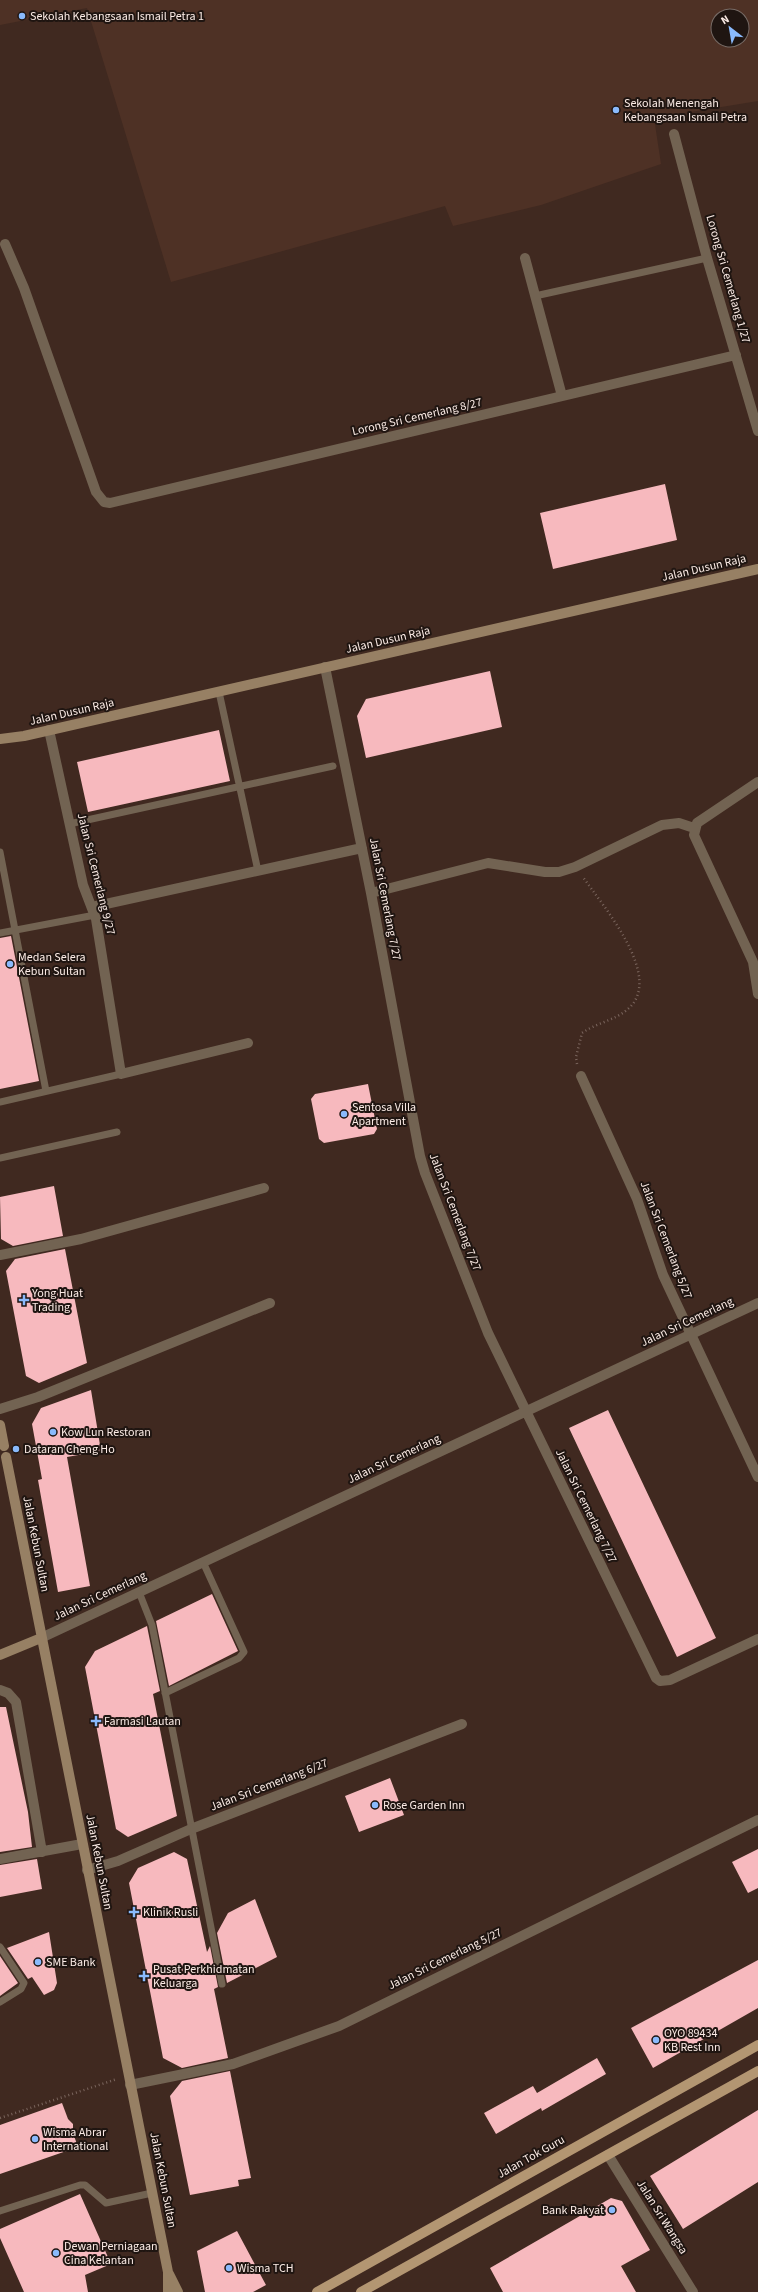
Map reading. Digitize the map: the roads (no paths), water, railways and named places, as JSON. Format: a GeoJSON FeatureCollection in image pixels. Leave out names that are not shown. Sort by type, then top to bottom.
{"type":"FeatureCollection","features":[{"type":"Feature","properties":{"kind":"main road","name":"Jalan Dusun Raja"},"geometry":{"type":"LineString","coordinates":[[0,745],[24,736],[48,730],[758,569]]}},
{"type":"Feature","properties":{"kind":"main road","name":"Jalan Dusun Raja"},"geometry":{"type":"LineString","coordinates":[[0,739],[24,736]]}},
{"type":"Feature","properties":{"kind":"main road"},"geometry":{"type":"LineString","coordinates":[[0,1425],[4,1446]]}},
{"type":"Feature","properties":{"kind":"main road","name":"Jalan Kebun Sultan"},"geometry":{"type":"LineString","coordinates":[[6,1457],[168,2272],[167,2290]]}},
{"type":"Feature","properties":{"kind":"main road"},"geometry":{"type":"LineString","coordinates":[[0,1655],[41,1638]]}},
{"type":"Feature","properties":{"kind":"main road","name":"Jalan Tok Guru"},"geometry":{"type":"LineString","coordinates":[[317,2292],[758,2045]]}},
{"type":"Feature","properties":{"kind":"main road"},"geometry":{"type":"LineString","coordinates":[[361,2292],[758,2071]]}},
{"type":"Feature","properties":{"kind":"main road","name":"Jalan Kebun Sultan"},"geometry":{"type":"LineString","coordinates":[[168,2272],[178,2292]]}},
{"type":"Feature","properties":{"kind":"street","name":"Lorong Sri Cemerlang 1/27"},"geometry":{"type":"LineString","coordinates":[[674,134],[707,258],[758,431]]}},
{"type":"Feature","properties":{"kind":"street","name":"Lorong Sri Cemerlang 8/27"},"geometry":{"type":"LineString","coordinates":[[5,244],[24,288],[96,492],[104,502],[115,503],[288,460],[736,355]]}},
{"type":"Feature","properties":{"kind":"street"},"geometry":{"type":"LineString","coordinates":[[526,258],[562,396]]}},
{"type":"Feature","properties":{"kind":"street","name":"Jalan Sri Cemerlang 7/27"},"geometry":{"type":"LineString","coordinates":[[325,668],[371,893],[420,1156],[488,1333],[652,1674],[660,1681],[670,1680],[758,1639]]}},
{"type":"Feature","properties":{"kind":"street","name":"Jalan Sri Cemerlang 9/27"},"geometry":{"type":"LineString","coordinates":[[48,730],[83,885],[94,911],[121,1074]]}},
{"type":"Feature","properties":{"kind":"street"},"geometry":{"type":"LineString","coordinates":[[757,993],[752,962],[696,842],[694,828],[702,819],[758,782]]}},
{"type":"Feature","properties":{"kind":"street"},"geometry":{"type":"LineString","coordinates":[[371,893],[488,863],[545,872],[560,872],[576,867],[662,825],[679,823],[694,828]]}},
{"type":"Feature","properties":{"kind":"street"},"geometry":{"type":"LineString","coordinates":[[94,911],[258,871],[362,848]]}},
{"type":"Feature","properties":{"kind":"street"},"geometry":{"type":"LineString","coordinates":[[121,1074],[248,1043]]}},
{"type":"Feature","properties":{"kind":"street","name":"Jalan Sri Cemerlang 5/27"},"geometry":{"type":"LineString","coordinates":[[582,1076],[637,1199],[663,1275],[758,1477]]}},
{"type":"Feature","properties":{"kind":"street"},"geometry":{"type":"LineString","coordinates":[[0,1256],[81,1239],[264,1188]]}},
{"type":"Feature","properties":{"kind":"street"},"geometry":{"type":"LineString","coordinates":[[0,1409],[38,1397],[270,1303]]}},
{"type":"Feature","properties":{"kind":"street","name":"Jalan Sri Cemerlang"},"geometry":{"type":"LineString","coordinates":[[41,1638],[758,1303]]}},
{"type":"Feature","properties":{"kind":"street"},"geometry":{"type":"LineString","coordinates":[[0,1690],[8,1693],[16,1702],[42,1852]]}},
{"type":"Feature","properties":{"kind":"street","name":"Jalan Sri Cemerlang 6/27"},"geometry":{"type":"LineString","coordinates":[[87,1870],[118,1861],[191,1829],[462,1724]]}},
{"type":"Feature","properties":{"kind":"street","name":"Jalan Sri Cemerlang 5/27"},"geometry":{"type":"LineString","coordinates":[[129,2080],[232,2064],[338,2026],[758,1820]]}},
{"type":"Feature","properties":{"kind":"street"},"geometry":{"type":"LineString","coordinates":[[0,1859],[82,1844]]}},
{"type":"Feature","properties":{"kind":"street","name":"Jalan Sri Wangsa"},"geometry":{"type":"LineString","coordinates":[[608,2155],[693,2292]]}},
{"type":"Feature","properties":{"kind":"lane"},"geometry":{"type":"LineString","coordinates":[[535,296],[707,258]]}},
{"type":"Feature","properties":{"kind":"lane"},"geometry":{"type":"LineString","coordinates":[[219,692],[258,871]]}},
{"type":"Feature","properties":{"kind":"lane"},"geometry":{"type":"LineString","coordinates":[[69,824],[332,766]]}},
{"type":"Feature","properties":{"kind":"lane"},"geometry":{"type":"LineString","coordinates":[[0,852],[46,1091]]}},
{"type":"Feature","properties":{"kind":"lane"},"geometry":{"type":"LineString","coordinates":[[0,933],[94,911]]}},
{"type":"Feature","properties":{"kind":"lane"},"geometry":{"type":"LineString","coordinates":[[0,1102],[121,1074]]}},
{"type":"Feature","properties":{"kind":"lane"},"geometry":{"type":"LineString","coordinates":[[0,1158],[117,1132]]}},
{"type":"Feature","properties":{"kind":"lane"},"geometry":{"type":"LineString","coordinates":[[165,1693],[239,1658],[244,1652],[203,1562]]}},
{"type":"Feature","properties":{"kind":"lane"},"geometry":{"type":"LineString","coordinates":[[139,1592],[152,1625],[222,1984]]}},
{"type":"Feature","properties":{"kind":"lane"},"geometry":{"type":"LineString","coordinates":[[0,1948],[24,1983],[21,1990],[0,2002]]}},
{"type":"Feature","properties":{"kind":"lane"},"geometry":{"type":"LineString","coordinates":[[0,2211],[80,2185],[85,2185],[106,2202],[152,2193]]}},
{"type":"Feature","properties":{"kind":"place","name":"Sekolah Kebangsaan Ismail Petra 1"},"geometry":{"type":"Point","coordinates":[22,16]}},
{"type":"Feature","properties":{"kind":"place","name":"Sekolah Menengah Kebangsaan Ismail Petra"},"geometry":{"type":"Point","coordinates":[616,110]}},
{"type":"Feature","properties":{"kind":"place","name":"Medan Selera Kebun Sultan"},"geometry":{"type":"Point","coordinates":[10,964]}},
{"type":"Feature","properties":{"kind":"place","name":"Sentosa Villa Apartment"},"geometry":{"type":"Point","coordinates":[344,1114]}},
{"type":"Feature","properties":{"kind":"place","name":"Yong Huat Trading"},"geometry":{"type":"Point","coordinates":[24,1300]}},
{"type":"Feature","properties":{"kind":"place","name":"Kow Lun Restoran"},"geometry":{"type":"Point","coordinates":[53,1432]}},
{"type":"Feature","properties":{"kind":"place","name":"Dataran Cheng Ho"},"geometry":{"type":"Point","coordinates":[16,1449]}},
{"type":"Feature","properties":{"kind":"place","name":"Farmasi Lautan"},"geometry":{"type":"Point","coordinates":[96,1721]}},
{"type":"Feature","properties":{"kind":"place","name":"Rose Garden Inn"},"geometry":{"type":"Point","coordinates":[375,1805]}},
{"type":"Feature","properties":{"kind":"place","name":"Klinik Rusli"},"geometry":{"type":"Point","coordinates":[134,1912]}},
{"type":"Feature","properties":{"kind":"place","name":"SME Bank"},"geometry":{"type":"Point","coordinates":[38,1962]}},
{"type":"Feature","properties":{"kind":"place","name":"Pusat Perkhidmatan Keluarga"},"geometry":{"type":"Point","coordinates":[144,1976]}},
{"type":"Feature","properties":{"kind":"place","name":"OYO 89434 KB Rest Inn"},"geometry":{"type":"Point","coordinates":[656,2040]}},
{"type":"Feature","properties":{"kind":"place","name":"Wisma Abrar International"},"geometry":{"type":"Point","coordinates":[35,2139]}},
{"type":"Feature","properties":{"kind":"place","name":"Bank Rakyat"},"geometry":{"type":"Point","coordinates":[612,2210]}},
{"type":"Feature","properties":{"kind":"place","name":"Dewan Perniagaan Cina Kelantan"},"geometry":{"type":"Point","coordinates":[56,2253]}},
{"type":"Feature","properties":{"kind":"place","name":"Wisma TCH"},"geometry":{"type":"Point","coordinates":[229,2268]}}]}
